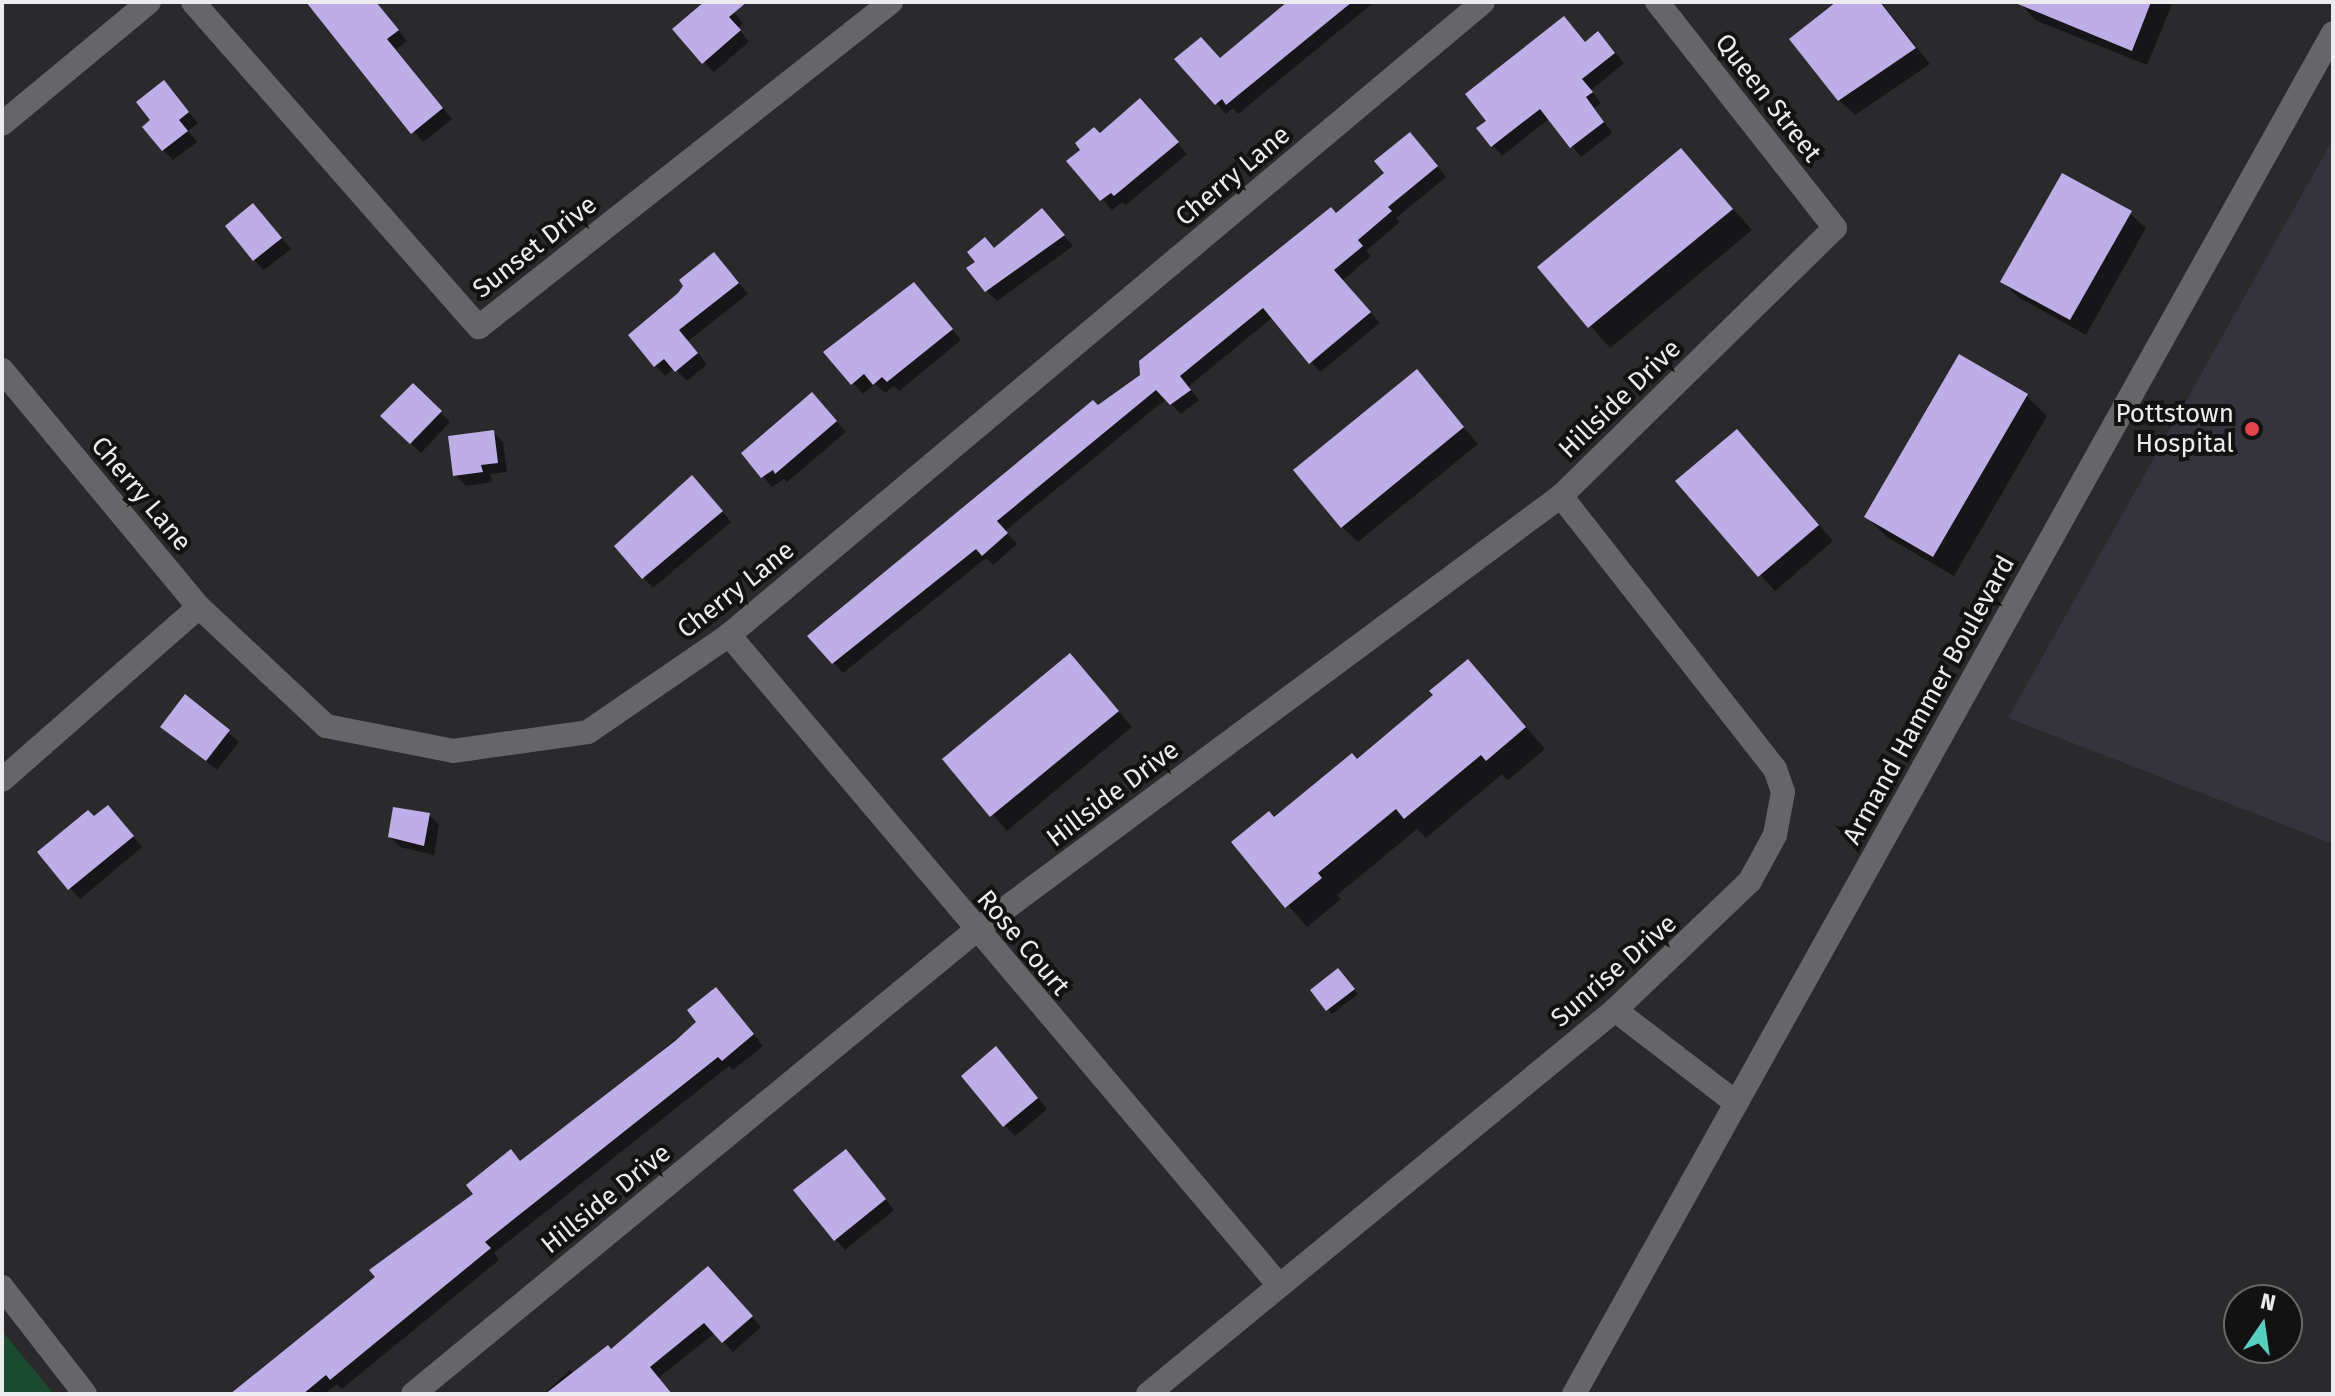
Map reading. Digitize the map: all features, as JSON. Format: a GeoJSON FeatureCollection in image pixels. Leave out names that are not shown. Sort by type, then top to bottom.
{"type":"FeatureCollection","features":[{"type":"Feature","properties":{"kind":"street"},"geometry":{"type":"LineString","coordinates":[[2,124],[149,2]]}},
{"type":"Feature","properties":{"kind":"street","name":"Sunset Drive"},"geometry":{"type":"LineString","coordinates":[[193,2],[479,327],[891,2]]}},
{"type":"Feature","properties":{"kind":"street","name":"Cherry Lane"},"geometry":{"type":"LineString","coordinates":[[2,370],[199,607],[326,726],[453,751],[588,732],[729,635],[1483,2]]}},
{"type":"Feature","properties":{"kind":"street","name":"Queen Street"},"geometry":{"type":"LineString","coordinates":[[1657,2],[1835,228]]}},
{"type":"Feature","properties":{"kind":"street","name":"Armand Hammer Boulevard"},"geometry":{"type":"LineString","coordinates":[[1574,1394],[2333,33]]}},
{"type":"Feature","properties":{"kind":"street","name":"Hillside Drive"},"geometry":{"type":"LineString","coordinates":[[413,1394],[975,931],[1561,496],[1835,228]]}},
{"type":"Feature","properties":{"kind":"street","name":"Sunrise Drive"},"geometry":{"type":"LineString","coordinates":[[1148,1394],[1615,1010],[1750,881],[1775,835],[1783,792],[1775,769],[1561,496]]}},
{"type":"Feature","properties":{"kind":"street"},"geometry":{"type":"LineString","coordinates":[[2,780],[199,607]]}},
{"type":"Feature","properties":{"kind":"street","name":"Rose Court"},"geometry":{"type":"LineString","coordinates":[[729,635],[975,931],[1278,1284]]}},
{"type":"Feature","properties":{"kind":"street"},"geometry":{"type":"LineString","coordinates":[[1615,1010],[1736,1103]]}},
{"type":"Feature","properties":{"kind":"street"},"geometry":{"type":"LineString","coordinates":[[2,1287],[85,1394]]}},
{"type":"Feature","properties":{"kind":"shaded area","name":"Pottstown Hospital"},"geometry":{"type":"Polygon","coordinates":[[[2333,139],[2333,844],[2008,718],[2333,139]]]}},
{"type":"Feature","properties":{"kind":"green space"},"geometry":{"type":"Polygon","coordinates":[[[2,1331],[49,1388],[54,1394],[2,1394],[2,1331]]]}},
{"type":"Feature","properties":{"kind":"building"},"geometry":{"type":"Polygon","coordinates":[[[306,2],[376,2],[399,30],[387,39],[443,108],[411,134],[306,2]]]}},
{"type":"Feature","properties":{"kind":"building"},"geometry":{"type":"Polygon","coordinates":[[[704,2],[747,2],[729,17],[741,30],[702,64],[672,29],[704,2]]]}},
{"type":"Feature","properties":{"kind":"building"},"geometry":{"type":"Polygon","coordinates":[[[1287,2],[1352,2],[1226,105],[1222,99],[1215,105],[1174,59],[1201,37],[1220,58],[1287,2]]]}},
{"type":"Feature","properties":{"kind":"building"},"geometry":{"type":"Polygon","coordinates":[[[1836,2],[1880,2],[1916,48],[1838,101],[1789,39],[1836,2]]]}},
{"type":"Feature","properties":{"kind":"building"},"geometry":{"type":"Polygon","coordinates":[[[2013,2],[2151,2],[2132,51],[2013,2]]]}},
{"type":"Feature","properties":{"kind":"building"},"geometry":{"type":"Polygon","coordinates":[[[1564,16],[1585,42],[1598,31],[1615,53],[1582,79],[1593,92],[1586,97],[1604,122],[1570,148],[1540,109],[1491,147],[1476,128],[1486,121],[1465,94],[1564,16]]]}},
{"type":"Feature","properties":{"kind":"building"},"geometry":{"type":"Polygon","coordinates":[[[164,80],[189,112],[179,120],[188,131],[162,151],[142,127],[150,120],[136,102],[164,80]]]}},
{"type":"Feature","properties":{"kind":"building"},"geometry":{"type":"Polygon","coordinates":[[[1140,98],[1179,142],[1114,196],[1111,193],[1100,201],[1066,161],[1080,150],[1075,143],[1094,127],[1100,133],[1140,98]]]}},
{"type":"Feature","properties":{"kind":"building"},"geometry":{"type":"Polygon","coordinates":[[[1410,132],[1438,166],[1388,207],[1392,211],[1358,240],[1363,246],[1334,270],[1371,312],[1309,364],[1263,308],[1180,376],[1191,390],[1170,405],[1156,390],[997,521],[1008,533],[982,556],[976,549],[832,664],[807,636],[1093,400],[1098,405],[1140,375],[1139,361],[1331,207],[1336,213],[1384,173],[1374,161],[1410,132]]]}},
{"type":"Feature","properties":{"kind":"building"},"geometry":{"type":"Polygon","coordinates":[[[1681,148],[1733,209],[1588,328],[1537,267],[1681,148]]]}},
{"type":"Feature","properties":{"kind":"building"},"geometry":{"type":"Polygon","coordinates":[[[2062,173],[2132,211],[2070,320],[2000,282],[2062,173]]]}},
{"type":"Feature","properties":{"kind":"building"},"geometry":{"type":"Polygon","coordinates":[[[253,203],[282,238],[253,261],[225,226],[253,203]]]}},
{"type":"Feature","properties":{"kind":"building"},"geometry":{"type":"Polygon","coordinates":[[[1042,208],[1065,235],[985,292],[966,268],[975,262],[967,252],[985,237],[994,248],[1042,208]]]}},
{"type":"Feature","properties":{"kind":"building"},"geometry":{"type":"Polygon","coordinates":[[[714,252],[739,283],[679,330],[698,353],[675,372],[664,359],[654,367],[628,335],[678,293],[683,286],[679,280],[714,252]]]}},
{"type":"Feature","properties":{"kind":"building"},"geometry":{"type":"Polygon","coordinates":[[[914,282],[953,329],[887,382],[882,377],[873,385],[864,374],[851,385],[823,352],[914,282]]]}},
{"type":"Feature","properties":{"kind":"building"},"geometry":{"type":"Polygon","coordinates":[[[1959,354],[2028,394],[1933,557],[1864,517],[1959,354]]]}},
{"type":"Feature","properties":{"kind":"building"},"geometry":{"type":"Polygon","coordinates":[[[1417,369],[1464,427],[1341,528],[1293,470],[1417,369]]]}},
{"type":"Feature","properties":{"kind":"building"},"geometry":{"type":"Polygon","coordinates":[[[413,383],[442,411],[410,444],[380,416],[413,383]]]}},
{"type":"Feature","properties":{"kind":"building"},"geometry":{"type":"Polygon","coordinates":[[[812,392],[837,421],[775,474],[773,470],[761,478],[741,453],[812,392]]]}},
{"type":"Feature","properties":{"kind":"building"},"geometry":{"type":"Polygon","coordinates":[[[1737,429],[1819,525],[1758,577],[1675,481],[1737,429]]]}},
{"type":"Feature","properties":{"kind":"building"},"geometry":{"type":"Polygon","coordinates":[[[494,430],[498,463],[481,465],[483,472],[453,476],[448,436],[494,430]]]}},
{"type":"Feature","properties":{"kind":"building"},"geometry":{"type":"Polygon","coordinates":[[[692,475],[723,511],[642,579],[614,546],[692,475]]]}},
{"type":"Feature","properties":{"kind":"building"},"geometry":{"type":"Polygon","coordinates":[[[1070,653],[1119,711],[990,817],[942,759],[1070,653]]]}},
{"type":"Feature","properties":{"kind":"building"},"geometry":{"type":"Polygon","coordinates":[[[1468,659],[1526,727],[1486,761],[1481,755],[1404,819],[1396,809],[1318,873],[1322,878],[1285,908],[1231,842],[1269,811],[1274,817],[1352,753],[1357,759],[1433,695],[1429,691],[1468,659]]]}},
{"type":"Feature","properties":{"kind":"building"},"geometry":{"type":"Polygon","coordinates":[[[185,694],[230,730],[206,761],[160,727],[185,694]]]}},
{"type":"Feature","properties":{"kind":"building"},"geometry":{"type":"Polygon","coordinates":[[[108,805],[134,836],[68,890],[37,852],[88,810],[94,816],[108,805]]]}},
{"type":"Feature","properties":{"kind":"building"},"geometry":{"type":"Polygon","coordinates":[[[393,807],[430,813],[424,846],[388,837],[393,807]]]}},
{"type":"Feature","properties":{"kind":"building"},"geometry":{"type":"Polygon","coordinates":[[[1338,968],[1355,989],[1326,1011],[1310,990],[1338,968]]]}},
{"type":"Feature","properties":{"kind":"building"},"geometry":{"type":"Polygon","coordinates":[[[716,987],[754,1034],[722,1061],[718,1057],[485,1242],[491,1248],[330,1380],[326,1375],[303,1394],[230,1394],[375,1277],[369,1270],[473,1194],[466,1185],[511,1149],[520,1161],[675,1041],[696,1022],[687,1010],[716,987]]]}},
{"type":"Feature","properties":{"kind":"building"},"geometry":{"type":"Polygon","coordinates":[[[996,1046],[1038,1098],[1003,1127],[961,1076],[996,1046]]]}},
{"type":"Feature","properties":{"kind":"building"},"geometry":{"type":"Polygon","coordinates":[[[846,1149],[886,1199],[834,1241],[793,1190],[846,1149]]]}},
{"type":"Feature","properties":{"kind":"building"},"geometry":{"type":"Polygon","coordinates":[[[708,1266],[753,1316],[722,1343],[704,1323],[650,1367],[672,1394],[545,1394],[608,1345],[611,1349],[708,1266]]]}},
{"type":"Feature","properties":{"kind":"place","name":"Pottstown Hospital"},"geometry":{"type":"Point","coordinates":[2252,429]}}]}
